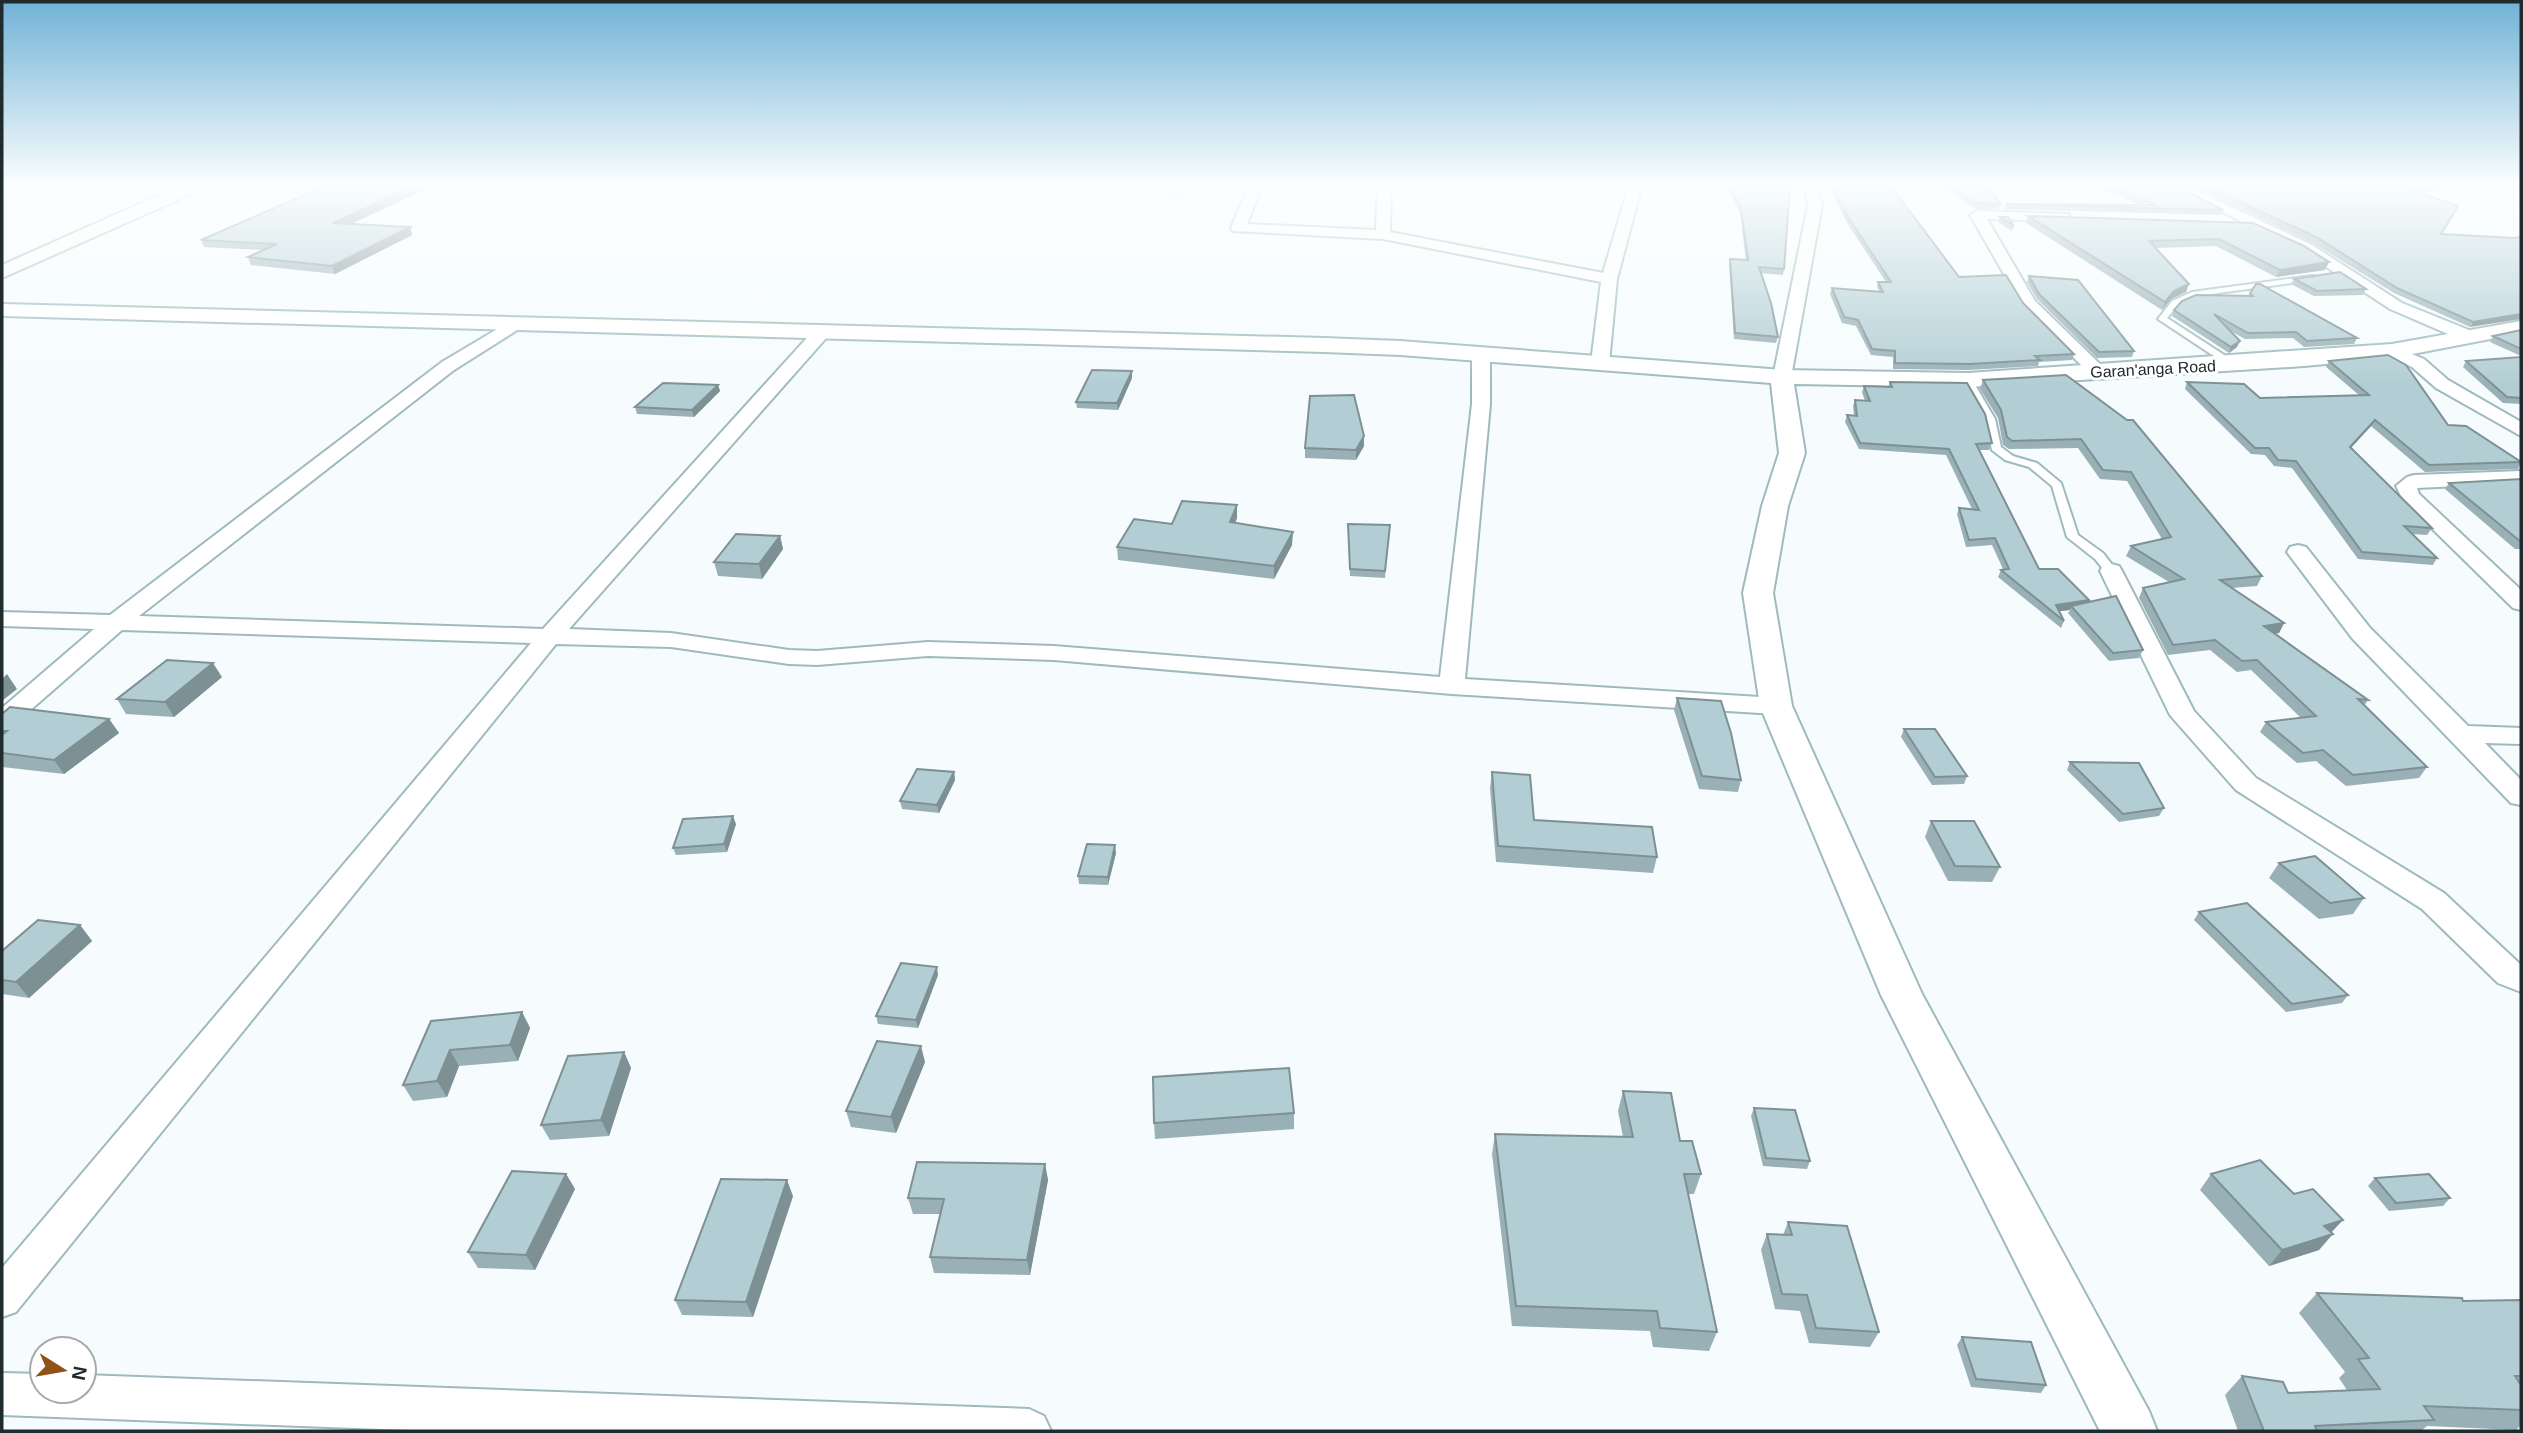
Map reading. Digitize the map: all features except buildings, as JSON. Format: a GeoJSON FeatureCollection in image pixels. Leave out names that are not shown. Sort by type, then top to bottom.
{"type":"FeatureCollection","features":[{"type":"Feature","properties":{"kind":"street"},"geometry":{"type":"LineString","coordinates":[[2,272],[47,252]]}},
{"type":"Feature","properties":{"kind":"street"},"geometry":{"type":"LineString","coordinates":[[1470,252],[1609,279]]}},
{"type":"Feature","properties":{"kind":"street"},"geometry":{"type":"LineString","coordinates":[[1600,363],[1609,279],[1617,252]]}},
{"type":"Feature","properties":{"kind":"street"},"geometry":{"type":"LineString","coordinates":[[1806,252],[1782,377],[1792,453],[1775,506],[1758,593],[1776,706],[1902,995],[2129,1431]]}},
{"type":"Feature","properties":{"kind":"street"},"geometry":{"type":"LineString","coordinates":[[1999,252],[2029,304],[2098,372]]}},
{"type":"Feature","properties":{"kind":"street"},"geometry":{"type":"LineString","coordinates":[[2311,252],[2335,273],[2396,306],[2468,336]]}},
{"type":"Feature","properties":{"kind":"street","name":"Garan'anga Road"},"geometry":{"type":"LineString","coordinates":[[2,310],[1324,345],[1782,377],[1968,380],[2392,351],[2521,327]]}},
{"type":"Feature","properties":{"kind":"street"},"geometry":{"type":"LineString","coordinates":[[2,721],[118,621],[448,366],[516,323]]}},
{"type":"Feature","properties":{"kind":"street"},"geometry":{"type":"LineString","coordinates":[[2,1298],[548,638],[821,333]]}},
{"type":"Feature","properties":{"kind":"street"},"geometry":{"type":"LineString","coordinates":[[2392,351],[2418,363],[2442,384],[2520,429]]}},
{"type":"Feature","properties":{"kind":"street"},"geometry":{"type":"LineString","coordinates":[[1452,685],[1481,404],[1481,354]]}},
{"type":"Feature","properties":{"kind":"street"},"geometry":{"type":"LineString","coordinates":[[2521,477],[2414,481],[2406,486],[2410,496],[2521,603]]}},
{"type":"Feature","properties":{"kind":"street"},"geometry":{"type":"LineString","coordinates":[[2298,552],[2361,633],[2521,796]]}},
{"type":"Feature","properties":{"kind":"street"},"geometry":{"type":"LineString","coordinates":[[2111,571],[2183,715],[2246,784],[2433,901],[2510,974],[2521,980]]}},
{"type":"Feature","properties":{"kind":"street"},"geometry":{"type":"LineString","coordinates":[[2,619],[671,640],[789,657],[928,649],[1054,653],[1452,685],[1776,706]]}},
{"type":"Feature","properties":{"kind":"street"},"geometry":{"type":"LineString","coordinates":[[2458,734],[2521,736]]}},
{"type":"Feature","properties":{"kind":"street"},"geometry":{"type":"LineString","coordinates":[[2,1394],[1029,1431]]}},
{"type":"Feature","properties":{"kind":"lane"},"geometry":{"type":"LineString","coordinates":[[2232,364],[2162,320],[2175,303],[2194,294],[2318,277]]}},
{"type":"Feature","properties":{"kind":"lane"},"geometry":{"type":"LineString","coordinates":[[1968,380],[1990,419],[1996,448],[2009,458],[2033,465],[2057,485],[2073,537],[2099,556],[2111,571]]}}]}
